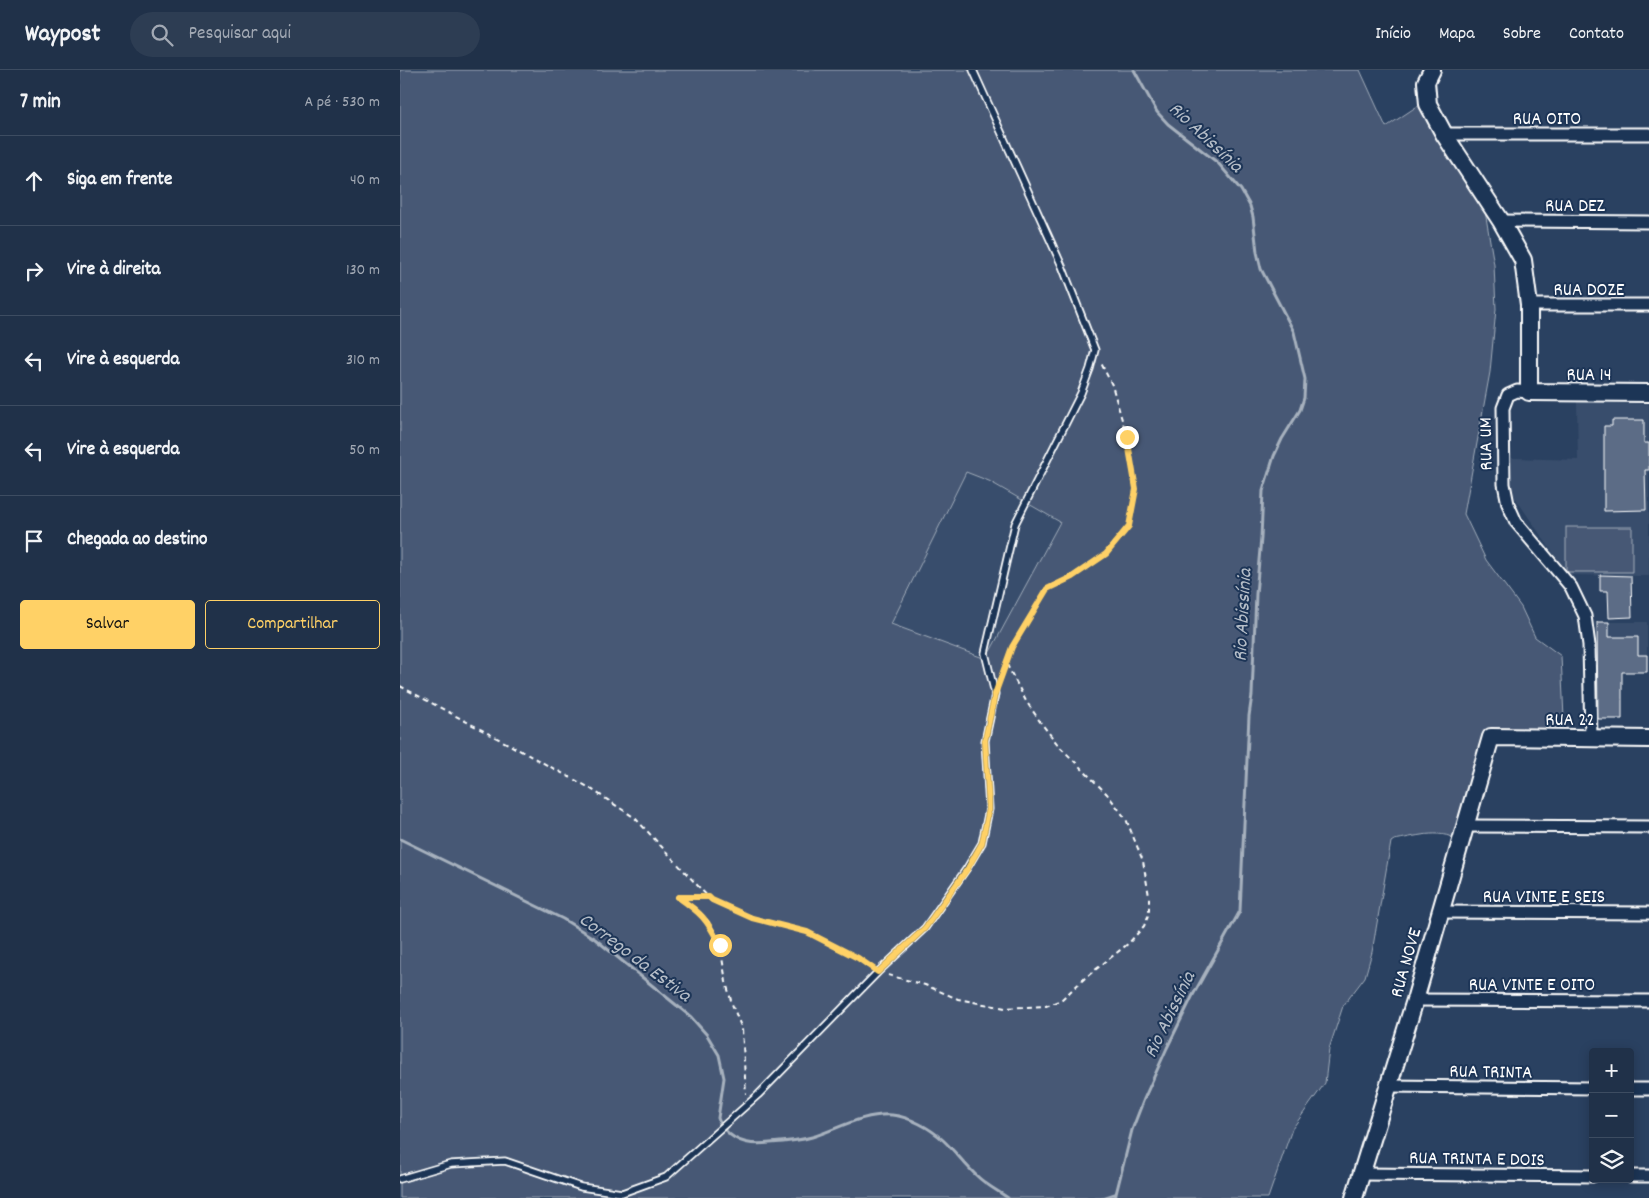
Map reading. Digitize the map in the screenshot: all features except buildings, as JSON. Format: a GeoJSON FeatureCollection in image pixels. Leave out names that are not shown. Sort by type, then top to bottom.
{"type":"FeatureCollection","features":[{"type":"Feature","properties":{"kind":"street"},"geometry":{"type":"LineString","coordinates":[[1429,76],[1428,104],[1444,134],[1501,221],[1523,260],[1529,305],[1530,392]]}},
{"type":"Feature","properties":{"kind":"street","name":"RUA OITO"},"geometry":{"type":"LineString","coordinates":[[1444,134],[1649,134]]}},
{"type":"Feature","properties":{"kind":"street","name":"RUA DEZ"},"geometry":{"type":"LineString","coordinates":[[1501,221],[1649,222]]}},
{"type":"Feature","properties":{"kind":"street","name":"RUA DOZE"},"geometry":{"type":"LineString","coordinates":[[1529,305],[1649,305]]}},
{"type":"Feature","properties":{"kind":"street","name":"RUA UM"},"geometry":{"type":"LineString","coordinates":[[1530,392],[1516,391],[1508,396],[1503,408],[1504,484],[1508,504],[1516,522],[1571,587],[1585,616],[1589,645],[1591,738]]}},
{"type":"Feature","properties":{"kind":"street","name":"RUA 14"},"geometry":{"type":"LineString","coordinates":[[1530,392],[1649,393]]}},
{"type":"Feature","properties":{"kind":"street","name":"RUA 22"},"geometry":{"type":"LineString","coordinates":[[1491,737],[1649,739]]}},
{"type":"Feature","properties":{"kind":"street","name":"RUA NOVE"},"geometry":{"type":"LineString","coordinates":[[1354,1198],[1415,1000],[1491,737]]}},
{"type":"Feature","properties":{"kind":"street"},"geometry":{"type":"LineString","coordinates":[[1465,826],[1649,827]]}},
{"type":"Feature","properties":{"kind":"street","name":"RUA VINTE E SEIS"},"geometry":{"type":"LineString","coordinates":[[1440,912],[1649,913]]}},
{"type":"Feature","properties":{"kind":"street","name":"RUA VINTE E OITO"},"geometry":{"type":"LineString","coordinates":[[1415,1000],[1649,1001]]}},
{"type":"Feature","properties":{"kind":"street","name":"RUA TRINTA"},"geometry":{"type":"LineString","coordinates":[[1388,1086],[1589,1088]]}},
{"type":"Feature","properties":{"kind":"street"},"geometry":{"type":"LineString","coordinates":[[1634,1089],[1649,1089]]}},
{"type":"Feature","properties":{"kind":"street","name":"RUA TRINTA E DOIS"},"geometry":{"type":"LineString","coordinates":[[1362,1174],[1589,1176]]}},
{"type":"Feature","properties":{"kind":"street"},"geometry":{"type":"LineString","coordinates":[[1634,1176],[1649,1176]]}},
{"type":"Feature","properties":{"kind":"lane"},"geometry":{"type":"LineString","coordinates":[[400,1179],[450,1164],[505,1161],[581,1187],[622,1193],[666,1177],[748,1104],[878,972],[925,928],[968,868],[982,843],[989,809],[985,740],[995,694],[985,652],[1015,524],[1081,393],[1095,350],[1062,266],[973,70]]}},
{"type":"Feature","properties":{"kind":"path"},"geometry":{"type":"LineString","coordinates":[[995,694],[1012,647],[1047,589],[1072,577],[1106,554],[1129,526],[1136,489],[1127,437],[1112,385],[1095,350]]}},
{"type":"Feature","properties":{"kind":"path"},"geometry":{"type":"LineString","coordinates":[[400,686],[588,787],[635,818],[712,900],[752,918],[807,932],[858,958],[878,972],[925,985],[958,999],[1005,1008],[1046,1006],[1061,1000],[1129,943],[1144,926],[1149,914],[1149,896],[1143,861],[1126,819],[1107,794],[1059,746],[1041,723],[1026,701],[1006,663]]}},
{"type":"Feature","properties":{"kind":"path"},"geometry":{"type":"LineString","coordinates":[[709,897],[677,897],[696,910],[710,924],[720,945],[728,989],[742,1029],[748,1104]]}},
{"type":"Feature","properties":{"kind":"shaded area"},"geometry":{"type":"Polygon","coordinates":[[[400,70],[1360,70],[1386,127],[1422,103],[1484,205],[1494,265],[1496,309],[1490,372],[1464,514],[1486,560],[1521,607],[1535,637],[1561,656],[1564,718],[1561,729],[1488,732],[1457,840],[1450,836],[1426,834],[1391,842],[1372,952],[1365,977],[1343,1006],[1329,1049],[1325,1083],[1292,1129],[1268,1198],[400,1198],[400,70]],[[966,472],[891,624],[986,659],[1060,522],[989,481],[966,472]]]}},
{"type":"Feature","properties":{"kind":"shaded area"},"geometry":{"type":"Polygon","coordinates":[[[1577,402],[1649,404],[1649,576],[1568,575],[1512,493],[1512,458],[1578,460],[1577,402]]]}},
{"type":"Feature","properties":{"kind":"shaded area"},"geometry":{"type":"Polygon","coordinates":[[[966,471],[989,481],[1060,522],[986,659],[890,625],[966,471]]]}},
{"type":"Feature","properties":{"kind":"shaded area"},"geometry":{"type":"Polygon","coordinates":[[[1566,527],[1632,527],[1632,572],[1566,572],[1566,527]]]}},
{"type":"Feature","properties":{"kind":"shaded area"},"geometry":{"type":"Polygon","coordinates":[[[1597,622],[1647,622],[1647,655],[1597,655],[1597,622]]]}},
{"type":"Feature","properties":{"kind":"waterway","name":"Rio Abissínia"},"geometry":{"type":"LineString","coordinates":[[1115,1198],[1132,1130],[1144,1099],[1193,995],[1240,911],[1249,716],[1252,695],[1263,491],[1274,456],[1300,410],[1304,398],[1305,379],[1294,332],[1261,269],[1250,206],[1241,190],[1218,163],[1168,124],[1157,112],[1134,70]]}},
{"type":"Feature","properties":{"kind":"waterway","name":"Corrego da Estiva"},"geometry":{"type":"LineString","coordinates":[[400,839],[563,919],[595,939],[691,1017],[707,1035],[719,1055],[724,1078],[718,1118],[721,1126]]}},
{"type":"Feature","properties":{"kind":"waterway","name":"Corrego da Estiva"},"geometry":{"type":"LineString","coordinates":[[725,1130],[740,1141],[764,1144],[807,1138],[871,1116],[899,1116],[926,1127],[938,1136],[981,1179],[1008,1198]]}},
{"type":"Feature","properties":{"kind":"waterway","name":"Corrego da Estiva"},"geometry":{"type":"LineString","coordinates":[[1103,1198],[1115,1194]]}},
{"type":"Feature","properties":{"kind":"route"},"geometry":{"type":"LineString","coordinates":[[720,945],[710,924],[696,910],[678,897],[709,897],[752,918],[807,932],[858,958],[878,972],[925,928],[968,868],[982,843],[989,809],[985,740],[995,694],[1012,647],[1047,589],[1072,577],[1106,554],[1129,526],[1136,489],[1127,437]]}}]}
